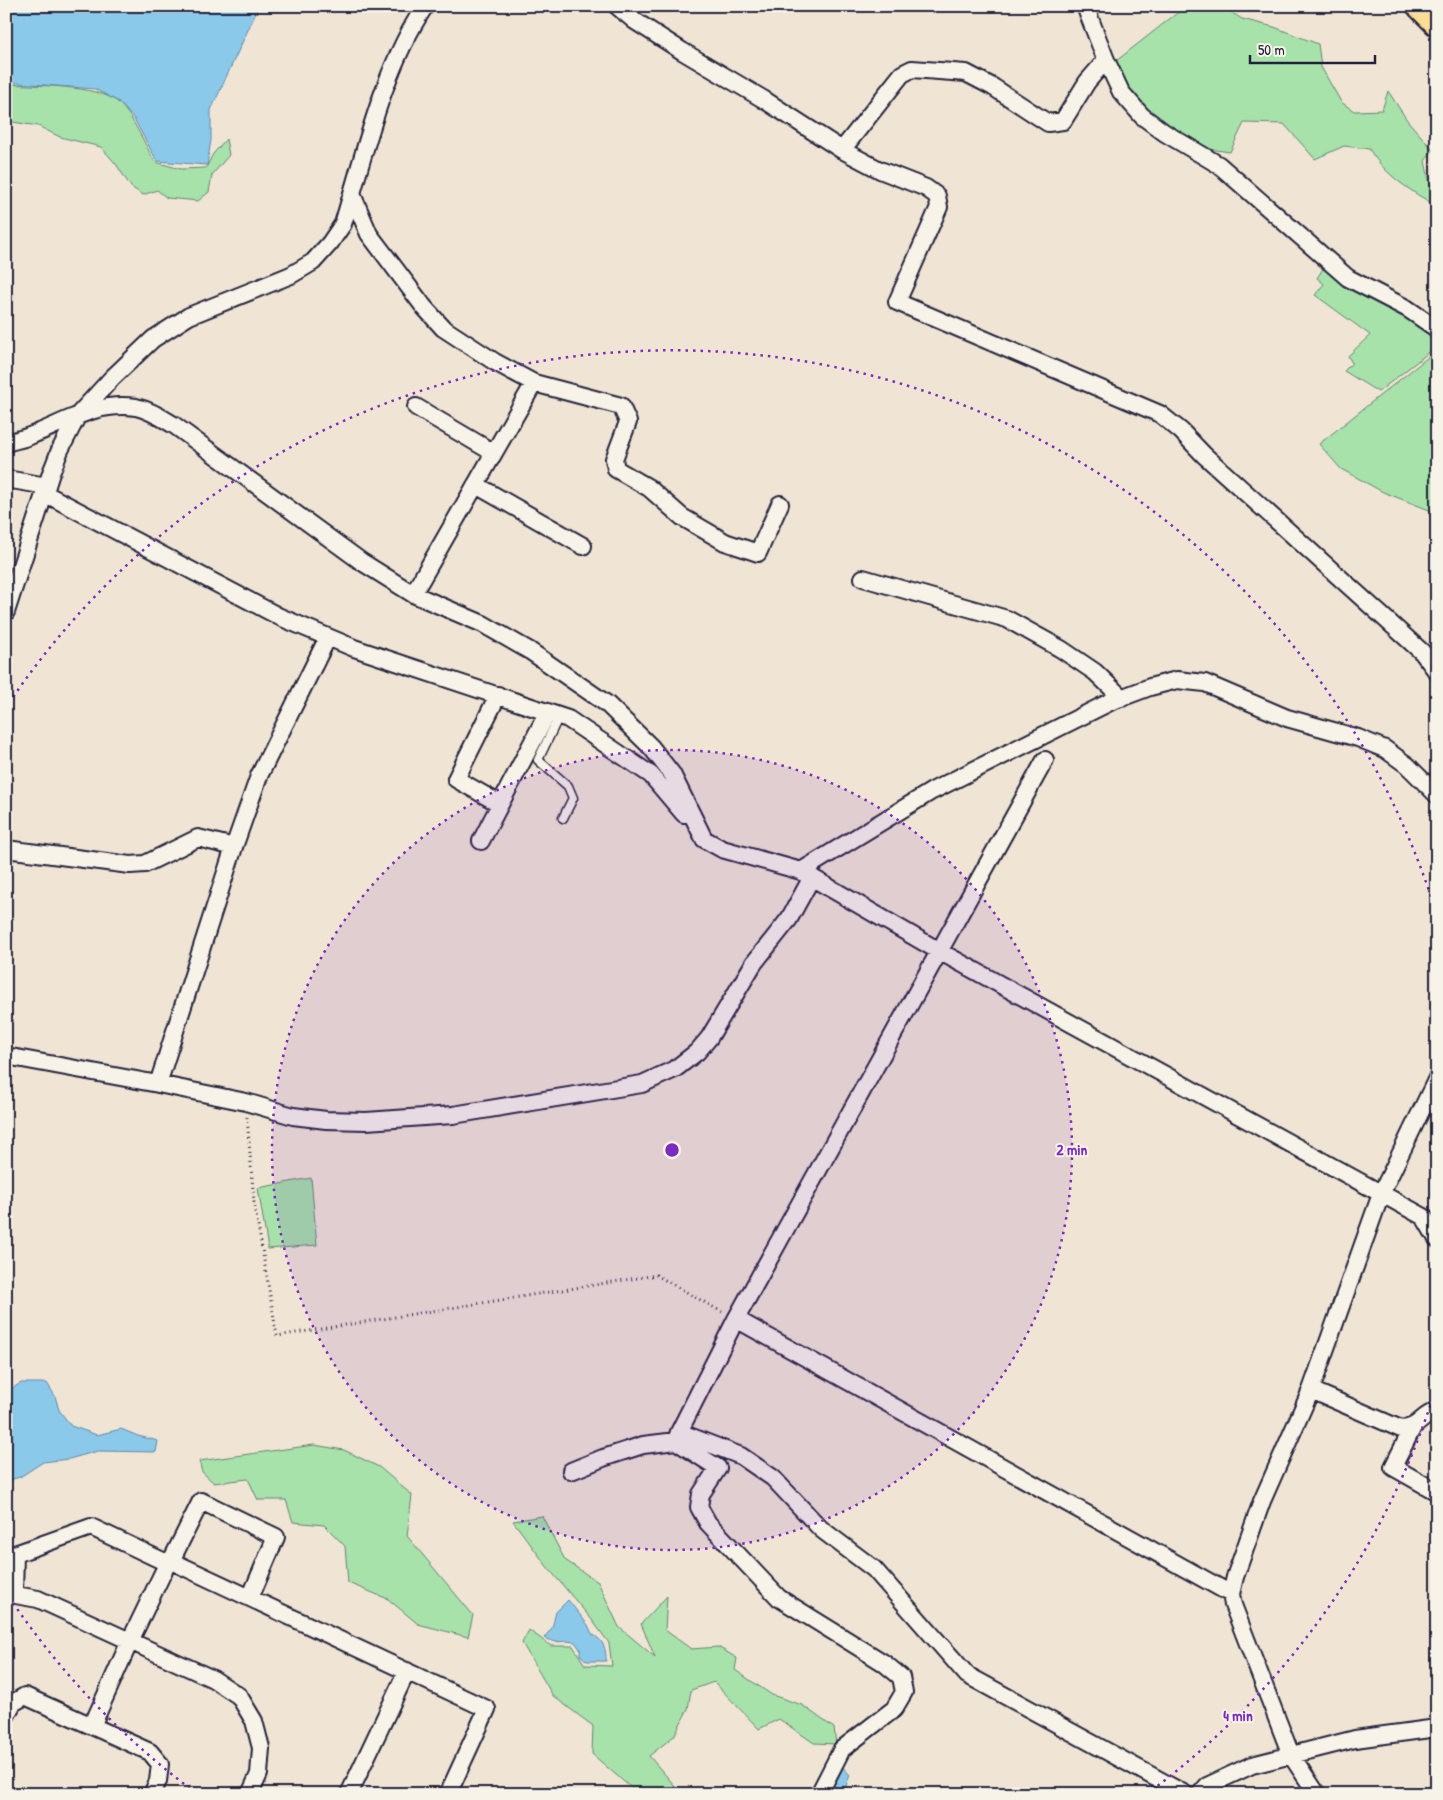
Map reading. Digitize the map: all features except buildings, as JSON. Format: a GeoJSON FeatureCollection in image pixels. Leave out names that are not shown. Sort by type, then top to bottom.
{"type":"FeatureCollection","features":[{"type":"Feature","properties":{"kind":"main road"},"geometry":{"type":"LineString","coordinates":[[1420,6],[1437,23]]}},
{"type":"Feature","properties":{"kind":"street"},"geometry":{"type":"LineString","coordinates":[[6,612],[45,489],[60,450],[78,414],[153,339],[171,326],[208,307],[291,275],[313,262],[330,243],[342,224],[388,78],[405,41],[425,6]]}},
{"type":"Feature","properties":{"kind":"street"},"geometry":{"type":"LineString","coordinates":[[617,6],[635,21],[842,150],[880,170],[926,188],[937,196],[939,207],[897,302],[1160,414],[1181,431],[1204,455],[1422,652],[1437,672]]}},
{"type":"Feature","properties":{"kind":"street"},"geometry":{"type":"LineString","coordinates":[[1085,6],[1121,92],[1142,116],[1165,133],[1219,165],[1348,278],[1408,309],[1437,329]]}},
{"type":"Feature","properties":{"kind":"street"},"geometry":{"type":"LineString","coordinates":[[842,150],[902,74],[912,68],[966,72],[993,87],[1048,123],[1063,121],[1087,82],[1106,60]]}},
{"type":"Feature","properties":{"kind":"street"},"geometry":{"type":"LineString","coordinates":[[352,194],[370,234],[424,307],[443,328],[495,362],[534,383],[621,406],[628,422],[614,459],[616,469],[649,488],[682,516],[725,542],[758,553],[780,504]]}},
{"type":"Feature","properties":{"kind":"street"},"geometry":{"type":"LineString","coordinates":[[413,594],[534,383]]}},
{"type":"Feature","properties":{"kind":"street"},"geometry":{"type":"LineString","coordinates":[[6,443],[32,436],[78,414],[107,406],[135,407],[153,413],[174,425],[362,562],[413,594],[482,624],[530,650],[607,704],[651,746],[672,774],[704,839]]}},
{"type":"Feature","properties":{"kind":"street"},"geometry":{"type":"LineString","coordinates":[[416,407],[494,453]]}},
{"type":"Feature","properties":{"kind":"street"},"geometry":{"type":"LineString","coordinates":[[6,479],[45,489],[280,617],[354,648],[498,695],[576,724],[652,774],[704,839],[722,849],[806,874],[939,951],[1424,1218],[1437,1240]]}},
{"type":"Feature","properties":{"kind":"street"},"geometry":{"type":"LineString","coordinates":[[476,485],[583,546]]}},
{"type":"Feature","properties":{"kind":"street"},"geometry":{"type":"LineString","coordinates":[[863,578],[1007,619],[1095,672],[1122,698]]}},
{"type":"Feature","properties":{"kind":"street"},"geometry":{"type":"LineString","coordinates":[[158,1084],[234,847],[259,776],[328,637]]}},
{"type":"Feature","properties":{"kind":"street"},"geometry":{"type":"LineString","coordinates":[[6,1056],[246,1102],[293,1116],[326,1120],[384,1120],[453,1115],[642,1084],[675,1068],[697,1052],[709,1038],[754,963],[789,919],[806,874],[932,791],[1122,698],[1150,687],[1177,680],[1205,683],[1287,718],[1358,738],[1385,749],[1407,765],[1437,795]]}},
{"type":"Feature","properties":{"kind":"street"},"geometry":{"type":"LineString","coordinates":[[498,695],[456,779],[500,804]]}},
{"type":"Feature","properties":{"kind":"street"},"geometry":{"type":"LineString","coordinates":[[481,841],[500,804],[553,714]]}},
{"type":"Feature","properties":{"kind":"street"},"geometry":{"type":"LineString","coordinates":[[677,1437],[736,1320],[1045,760]]}},
{"type":"Feature","properties":{"kind":"street"},"geometry":{"type":"LineString","coordinates":[[6,850],[130,865],[145,864],[198,838],[234,847]]}},
{"type":"Feature","properties":{"kind":"street"},"geometry":{"type":"LineString","coordinates":[[1318,1794],[1291,1755],[1233,1605],[1231,1594],[1235,1577],[1262,1501],[1312,1390],[1381,1194],[1437,1078]]}},
{"type":"Feature","properties":{"kind":"street"},"geometry":{"type":"LineString","coordinates":[[736,1320],[1231,1594]]}},
{"type":"Feature","properties":{"kind":"street"},"geometry":{"type":"LineString","coordinates":[[1312,1390],[1401,1429],[1412,1429]]}},
{"type":"Feature","properties":{"kind":"street"},"geometry":{"type":"LineString","coordinates":[[1437,1411],[1430,1412],[1412,1429],[1393,1467],[1437,1492]]}},
{"type":"Feature","properties":{"kind":"street"},"geometry":{"type":"LineString","coordinates":[[677,1437],[718,1468],[700,1494],[699,1507],[708,1523],[779,1598],[884,1663],[901,1677],[904,1692],[894,1710],[842,1749],[818,1794]]}},
{"type":"Feature","properties":{"kind":"street"},"geometry":{"type":"LineString","coordinates":[[571,1471],[643,1445],[677,1437],[741,1456],[773,1478],[821,1529],[874,1569],[967,1675],[1184,1794]]}},
{"type":"Feature","properties":{"kind":"street"},"geometry":{"type":"LineString","coordinates":[[92,1726],[130,1641],[200,1501],[276,1537],[250,1598]]}},
{"type":"Feature","properties":{"kind":"street"},"geometry":{"type":"LineString","coordinates":[[250,1794],[259,1774],[261,1748],[254,1721],[239,1696],[213,1679],[38,1599],[10,1594],[15,1554],[91,1526],[487,1709],[454,1792]]}},
{"type":"Feature","properties":{"kind":"street"},"geometry":{"type":"LineString","coordinates":[[349,1794],[407,1672]]}},
{"type":"Feature","properties":{"kind":"street"},"geometry":{"type":"LineString","coordinates":[[6,1716],[13,1702],[25,1696],[150,1752],[160,1764],[158,1781],[152,1794]]}},
{"type":"Feature","properties":{"kind":"street"},"geometry":{"type":"LineString","coordinates":[[1200,1794],[1207,1786],[1252,1765],[1355,1739],[1437,1728]]}},
{"type":"Feature","properties":{"kind":"lane"},"geometry":{"type":"LineString","coordinates":[[553,714],[538,760],[568,786],[572,798],[563,818]]}},
{"type":"Feature","properties":{"kind":"path"},"geometry":{"type":"LineString","coordinates":[[246,1102],[254,1202],[277,1336],[656,1275],[736,1320]]}},
{"type":"Feature","properties":{"kind":"green space"},"geometry":{"type":"Polygon","coordinates":[[[1186,6],[1221,6],[1242,19],[1274,27],[1318,44],[1321,67],[1341,102],[1354,111],[1382,110],[1388,91],[1407,120],[1433,150],[1425,161],[1430,184],[1437,189],[1437,206],[1390,175],[1369,149],[1344,146],[1315,159],[1284,124],[1244,123],[1230,152],[1209,149],[1165,128],[1126,87],[1116,61],[1186,6]]]}},
{"type":"Feature","properties":{"kind":"green space"},"geometry":{"type":"Polygon","coordinates":[[[6,84],[81,89],[109,97],[119,103],[129,115],[155,162],[181,169],[206,168],[213,154],[226,139],[229,155],[212,175],[209,192],[198,201],[167,198],[157,190],[143,195],[131,187],[116,164],[101,147],[60,137],[38,126],[6,121],[6,84]]]}},
{"type":"Feature","properties":{"kind":"green space"},"geometry":{"type":"Polygon","coordinates":[[[1324,267],[1437,335],[1437,346],[1378,392],[1344,371],[1352,363],[1348,356],[1370,335],[1315,295],[1324,284],[1317,278],[1324,267]]]}},
{"type":"Feature","properties":{"kind":"green space"},"geometry":{"type":"Polygon","coordinates":[[[1437,350],[1437,513],[1383,492],[1341,469],[1319,444],[1437,350]]]}},
{"type":"Feature","properties":{"kind":"green space"},"geometry":{"type":"Polygon","coordinates":[[[311,1178],[317,1245],[268,1249],[258,1188],[311,1178]]]}},
{"type":"Feature","properties":{"kind":"green space"},"geometry":{"type":"Polygon","coordinates":[[[314,1445],[344,1450],[379,1467],[412,1495],[407,1536],[473,1615],[468,1637],[418,1624],[388,1599],[348,1583],[345,1546],[324,1525],[293,1522],[286,1500],[258,1500],[248,1479],[214,1483],[202,1472],[199,1461],[314,1445]]]}},
{"type":"Feature","properties":{"kind":"green space"},"geometry":{"type":"Polygon","coordinates":[[[542,1516],[565,1560],[598,1582],[619,1627],[655,1657],[641,1624],[667,1596],[665,1630],[691,1649],[718,1647],[737,1658],[735,1670],[772,1695],[802,1705],[834,1728],[836,1744],[814,1743],[779,1719],[759,1729],[714,1682],[691,1690],[688,1709],[674,1736],[649,1756],[681,1793],[684,1794],[638,1794],[592,1754],[593,1726],[553,1696],[522,1643],[529,1630],[551,1646],[573,1646],[585,1665],[612,1666],[609,1643],[513,1521],[542,1516]]]}},
{"type":"Feature","properties":{"kind":"water"},"geometry":{"type":"Polygon","coordinates":[[[6,6],[259,6],[211,110],[211,140],[207,165],[157,161],[134,119],[119,102],[95,89],[6,82],[6,6]]]}},
{"type":"Feature","properties":{"kind":"water"},"geometry":{"type":"Polygon","coordinates":[[[21,1383],[47,1383],[55,1396],[59,1410],[71,1426],[97,1435],[121,1429],[158,1441],[156,1452],[98,1451],[69,1459],[43,1462],[20,1477],[6,1481],[6,1392],[21,1383]]]}},
{"type":"Feature","properties":{"kind":"water"},"geometry":{"type":"Polygon","coordinates":[[[568,1600],[588,1625],[592,1634],[602,1642],[606,1652],[606,1661],[587,1661],[580,1655],[580,1649],[575,1642],[556,1642],[544,1638],[552,1628],[556,1612],[568,1600]]]}},
{"type":"Feature","properties":{"kind":"water"},"geometry":{"type":"Polygon","coordinates":[[[840,1764],[850,1775],[843,1794],[826,1794],[840,1764]]]}}]}
